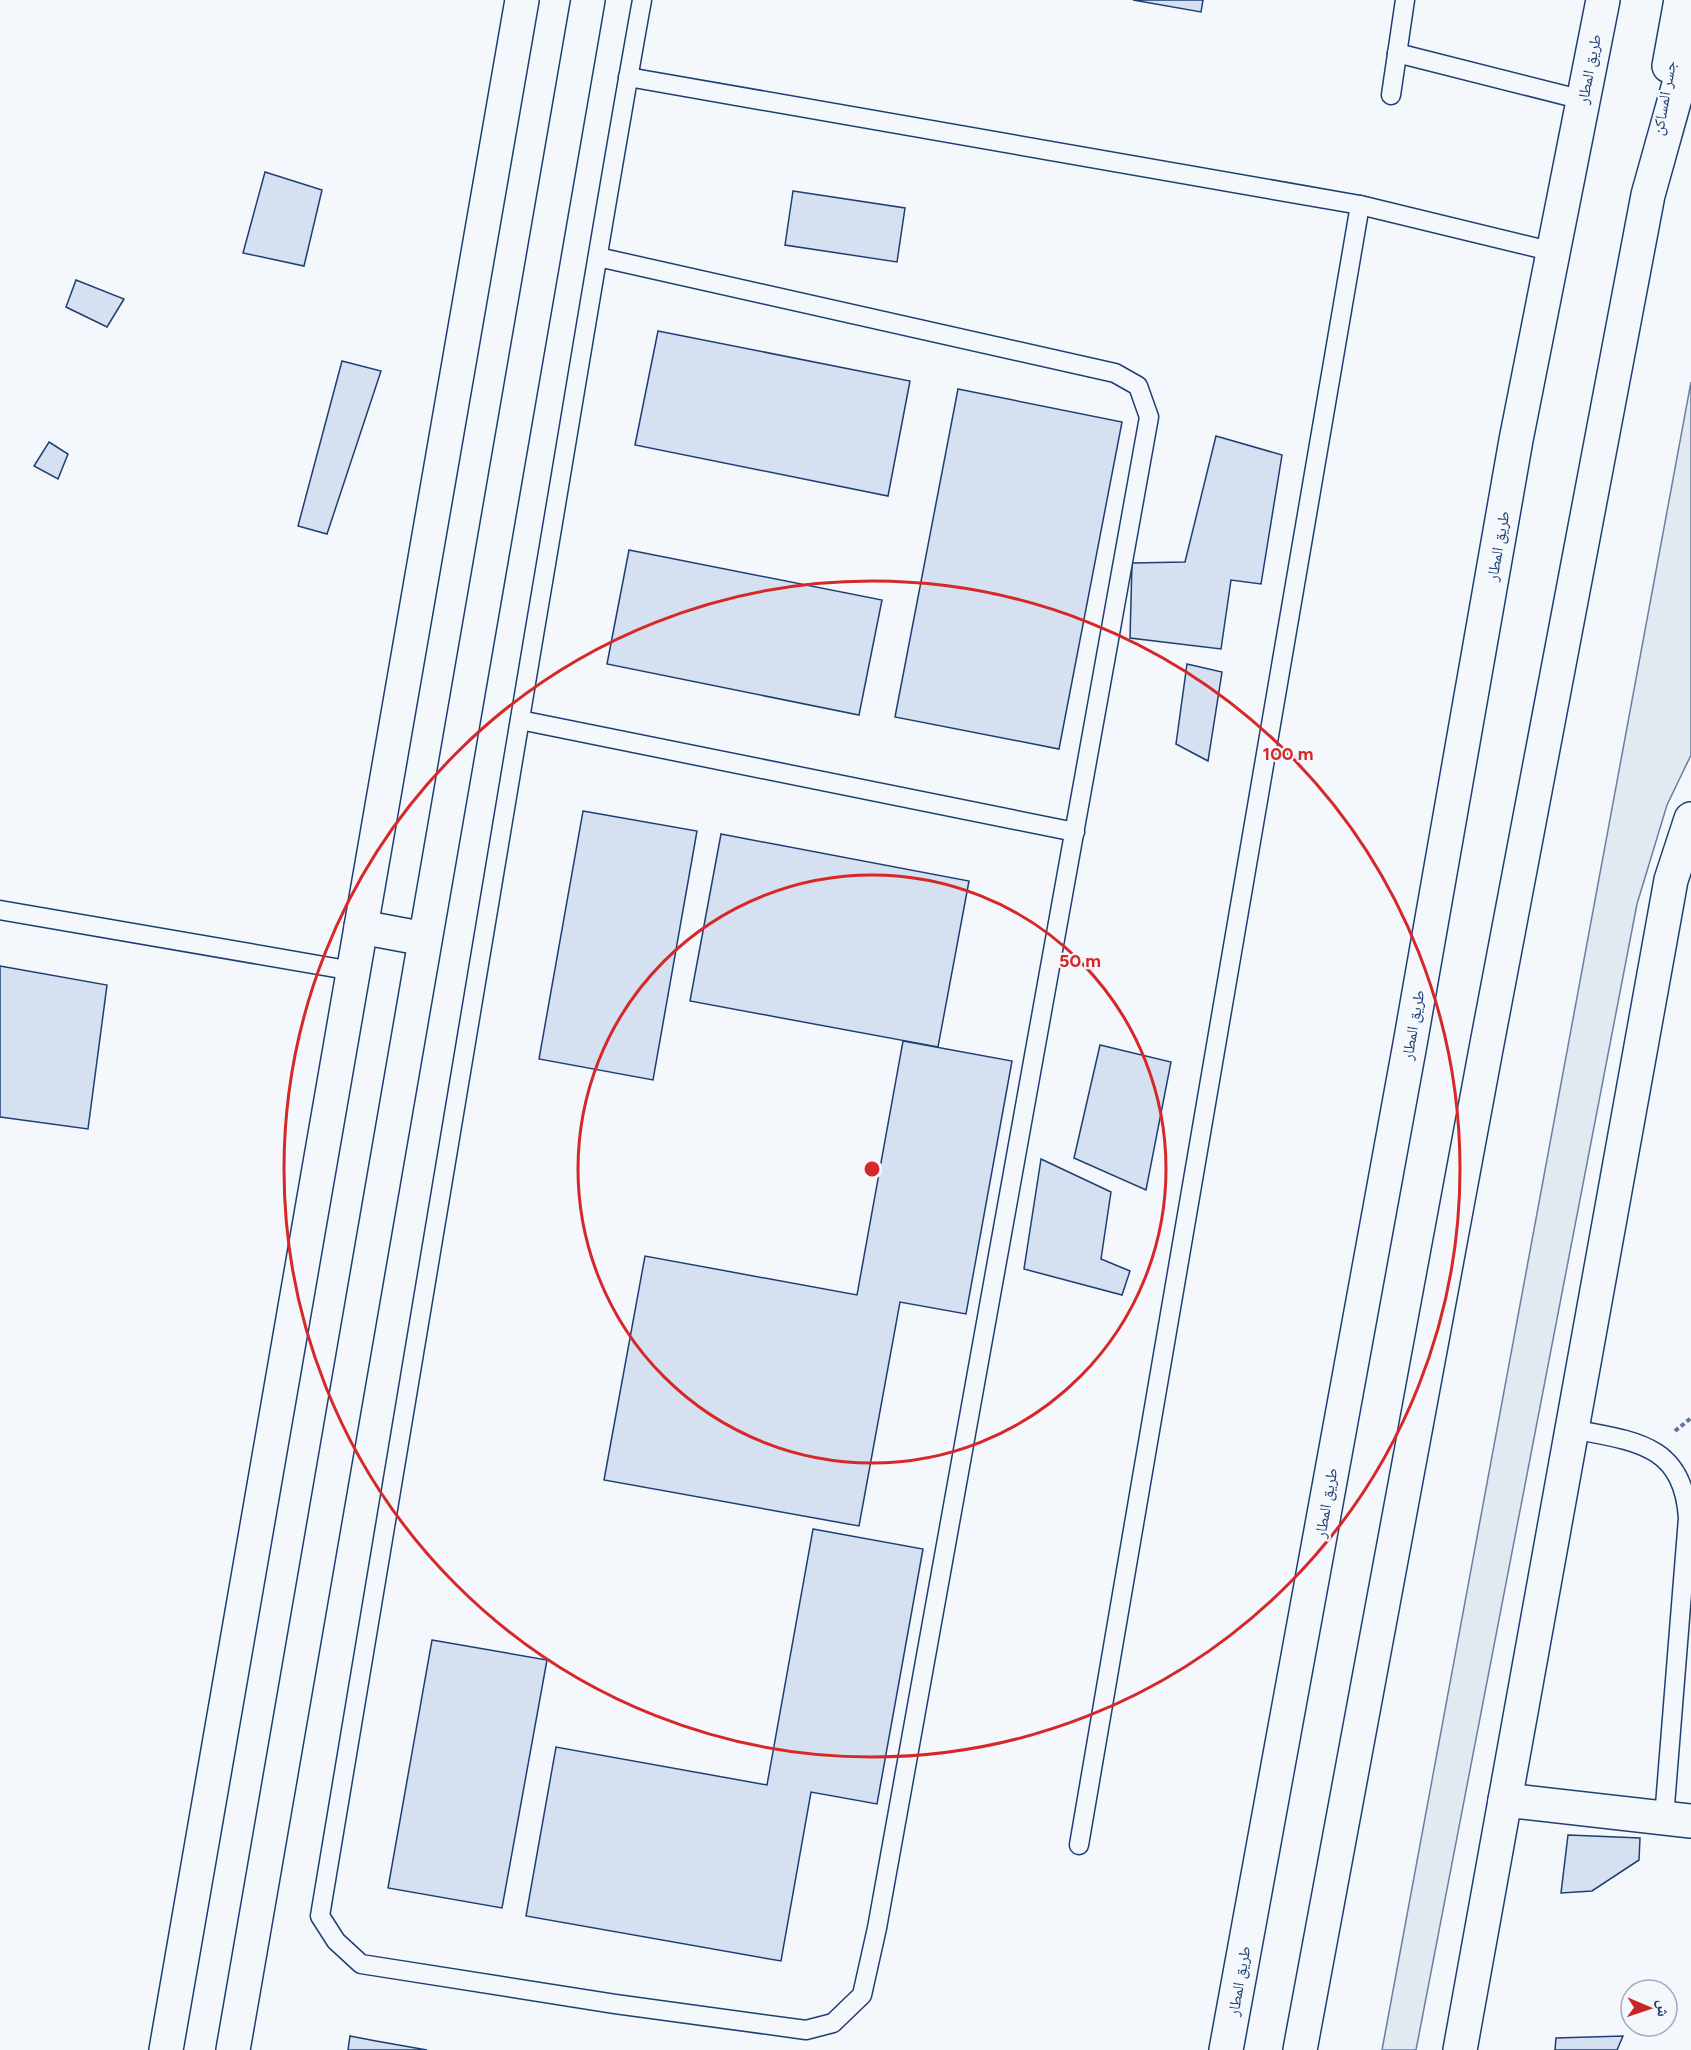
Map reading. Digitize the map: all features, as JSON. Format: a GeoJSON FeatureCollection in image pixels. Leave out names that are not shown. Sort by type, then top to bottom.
{"type":"FeatureCollection","features":[{"type":"Feature","properties":{"kind":"main road"},"geometry":{"type":"LineString","coordinates":[[166,2050],[522,0]]}},
{"type":"Feature","properties":{"kind":"main road"},"geometry":{"type":"LineString","coordinates":[[233,2050],[588,0]]}},
{"type":"Feature","properties":{"kind":"main road","name":"طريق المطار"},"geometry":{"type":"LineString","coordinates":[[1226,2050],[1410,1044],[1516,440],[1603,0]]}},
{"type":"Feature","properties":{"kind":"main road","name":"جسر المساكن"},"geometry":{"type":"LineString","coordinates":[[1648,195],[1681,0]]}},
{"type":"Feature","properties":{"kind":"main road"},"geometry":{"type":"LineString","coordinates":[[1300,2050],[1501,967],[1648,195],[1691,41]]}},
{"type":"Feature","properties":{"kind":"main road"},"geometry":{"type":"LineString","coordinates":[[1460,2050],[1671,880],[1691,819]]}},
{"type":"Feature","properties":{"kind":"main road"},"geometry":{"type":"LineString","coordinates":[[361,927],[425,939]]}},
{"type":"Feature","properties":{"kind":"main road"},"geometry":{"type":"LineString","coordinates":[[1505,1800],[1678,1820]]}},
{"type":"Feature","properties":{"kind":"lane"},"geometry":{"type":"LineString","coordinates":[[598,256],[1115,373],[1138,386],[1149,417],[877,1928],[862,1995],[833,2023],[806,2030],[615,2004],[361,1964],[336,1941],[320,1916],[628,76],[642,0]]}},
{"type":"Feature","properties":{"kind":"lane"},"geometry":{"type":"LineString","coordinates":[[1391,95],[1405,0]]}},
{"type":"Feature","properties":{"kind":"lane"},"geometry":{"type":"LineString","coordinates":[[1397,53],[1583,100]]}},
{"type":"Feature","properties":{"kind":"lane"},"geometry":{"type":"LineString","coordinates":[[628,76],[1360,205],[1554,252]]}},
{"type":"Feature","properties":{"kind":"lane"},"geometry":{"type":"LineString","coordinates":[[1079,1845],[1360,205]]}},
{"type":"Feature","properties":{"kind":"lane"},"geometry":{"type":"LineString","coordinates":[[520,720],[1075,832]]}},
{"type":"Feature","properties":{"kind":"lane"},"geometry":{"type":"LineString","coordinates":[[0,910],[353,971]]}},
{"type":"Feature","properties":{"kind":"lane"},"geometry":{"type":"LineString","coordinates":[[1572,1430],[1635,1442],[1652,1450],[1669,1463],[1680,1479],[1686,1498],[1689,1522],[1678,1820]]}},
{"type":"Feature","properties":{"kind":"shaded area"},"geometry":{"type":"Polygon","coordinates":[[[1691,382],[1691,755],[1667,805],[1637,904],[1416,2050],[1382,2050],[1691,382]]]}},
{"type":"Feature","properties":{"kind":"building"},"geometry":{"type":"Polygon","coordinates":[[[1133,0],[1203,0],[1201,12],[1133,0]]]}},
{"type":"Feature","properties":{"kind":"building"},"geometry":{"type":"Polygon","coordinates":[[[265,172],[322,190],[304,266],[243,253],[265,172]]]}},
{"type":"Feature","properties":{"kind":"building"},"geometry":{"type":"Polygon","coordinates":[[[793,191],[905,208],[897,262],[785,245],[793,191]]]}},
{"type":"Feature","properties":{"kind":"building"},"geometry":{"type":"Polygon","coordinates":[[[76,280],[124,299],[107,327],[66,307],[76,280]]]}},
{"type":"Feature","properties":{"kind":"building"},"geometry":{"type":"Polygon","coordinates":[[[658,331],[910,381],[888,496],[635,445],[658,331]]]}},
{"type":"Feature","properties":{"kind":"building"},"geometry":{"type":"Polygon","coordinates":[[[342,361],[381,371],[327,534],[298,526],[342,361]]]}},
{"type":"Feature","properties":{"kind":"building"},"geometry":{"type":"Polygon","coordinates":[[[958,389],[1122,422],[1059,749],[895,717],[958,389]]]}},
{"type":"Feature","properties":{"kind":"building"},"geometry":{"type":"Polygon","coordinates":[[[1216,436],[1282,455],[1261,584],[1231,580],[1221,649],[1130,638],[1132,563],[1185,562],[1216,436]]]}},
{"type":"Feature","properties":{"kind":"building"},"geometry":{"type":"Polygon","coordinates":[[[49,442],[68,454],[58,479],[34,466],[49,442]]]}},
{"type":"Feature","properties":{"kind":"building"},"geometry":{"type":"Polygon","coordinates":[[[629,550],[882,600],[859,715],[607,664],[629,550]]]}},
{"type":"Feature","properties":{"kind":"building"},"geometry":{"type":"Polygon","coordinates":[[[1187,664],[1222,672],[1208,761],[1176,744],[1187,664]]]}},
{"type":"Feature","properties":{"kind":"building"},"geometry":{"type":"Polygon","coordinates":[[[583,811],[697,831],[653,1080],[539,1059],[583,811]]]}},
{"type":"Feature","properties":{"kind":"building"},"geometry":{"type":"Polygon","coordinates":[[[721,834],[969,881],[938,1047],[690,1001],[721,834]]]}},
{"type":"Feature","properties":{"kind":"building"},"geometry":{"type":"Polygon","coordinates":[[[0,966],[107,985],[88,1129],[0,1117],[0,966]]]}},
{"type":"Feature","properties":{"kind":"building"},"geometry":{"type":"Polygon","coordinates":[[[903,1041],[1012,1061],[966,1314],[900,1302],[859,1526],[604,1480],[645,1256],[857,1295],[903,1041]]]}},
{"type":"Feature","properties":{"kind":"building"},"geometry":{"type":"Polygon","coordinates":[[[1100,1045],[1171,1062],[1146,1190],[1074,1158],[1100,1045]]]}},
{"type":"Feature","properties":{"kind":"building"},"geometry":{"type":"Polygon","coordinates":[[[1041,1159],[1111,1192],[1101,1259],[1130,1271],[1122,1295],[1024,1269],[1041,1159]]]}},
{"type":"Feature","properties":{"kind":"building"},"geometry":{"type":"Polygon","coordinates":[[[813,1529],[923,1549],[877,1804],[811,1792],[781,1961],[526,1916],[556,1747],[767,1785],[813,1529]]]}},
{"type":"Feature","properties":{"kind":"building"},"geometry":{"type":"Polygon","coordinates":[[[432,1640],[547,1660],[502,1908],[388,1888],[432,1640]]]}},
{"type":"Feature","properties":{"kind":"building"},"geometry":{"type":"Polygon","coordinates":[[[1568,1835],[1640,1838],[1639,1860],[1592,1891],[1561,1893],[1568,1835]]]}},
{"type":"Feature","properties":{"kind":"building"},"geometry":{"type":"Polygon","coordinates":[[[350,2036],[376,2041],[427,2050],[348,2050],[350,2036]]]}},
{"type":"Feature","properties":{"kind":"building"},"geometry":{"type":"Polygon","coordinates":[[[1619,2036],[1622,2038],[1617,2050],[1555,2050],[1556,2038],[1619,2036]]]}}]}
